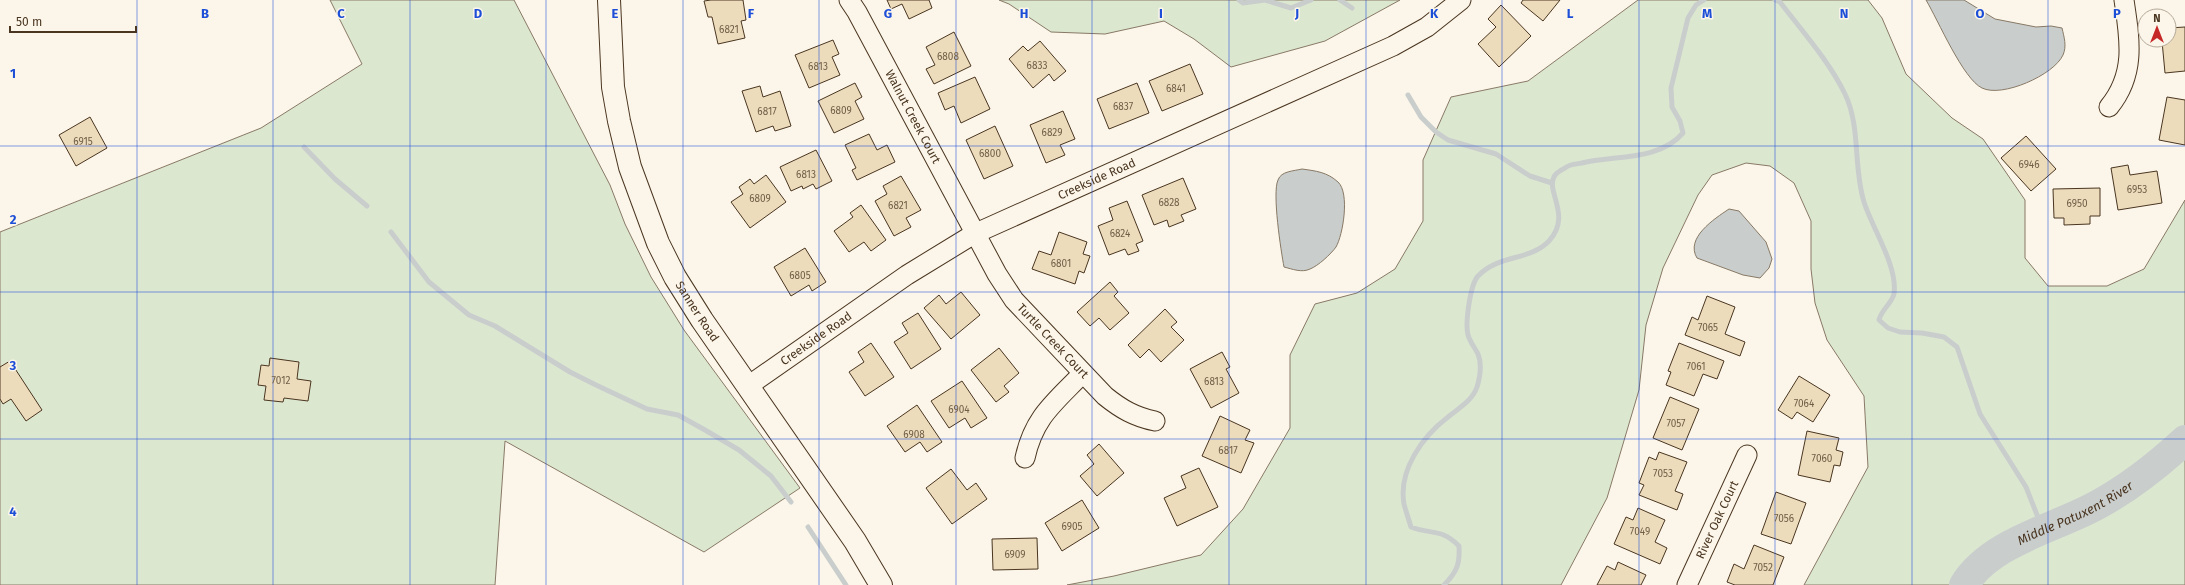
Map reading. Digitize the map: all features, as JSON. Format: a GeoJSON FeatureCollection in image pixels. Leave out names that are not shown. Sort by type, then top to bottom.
{"type":"FeatureCollection","features":[{"type":"Feature","properties":{"kind":"main road","name":"Sanner Road"},"geometry":{"type":"LineString","coordinates":[[609,0],[613,87],[630,167],[658,243],[675,277],[702,320],[855,541],[881,585]]}},
{"type":"Feature","properties":{"kind":"street","name":"Walnut Creek Court"},"geometry":{"type":"LineString","coordinates":[[849,0],[861,19],[974,234]]}},
{"type":"Feature","properties":{"kind":"street","name":"Creekside Road"},"geometry":{"type":"LineString","coordinates":[[748,386],[907,275],[974,234],[1393,46],[1427,27],[1461,0]]}},
{"type":"Feature","properties":{"kind":"street"},"geometry":{"type":"LineString","coordinates":[[2109,107],[2120,93],[2127,75],[2130,54],[2124,0]]}},
{"type":"Feature","properties":{"kind":"street","name":"Turtle Creek Court"},"geometry":{"type":"LineString","coordinates":[[974,234],[1014,300],[1082,374],[1105,396],[1122,409],[1137,417],[1155,420]]}},
{"type":"Feature","properties":{"kind":"street"},"geometry":{"type":"LineString","coordinates":[[1025,458],[1029,439],[1035,426],[1048,408],[1082,374]]}},
{"type":"Feature","properties":{"kind":"street","name":"River Oak Court"},"geometry":{"type":"LineString","coordinates":[[1687,585],[1747,455]]}},
{"type":"Feature","properties":{"kind":"green space"},"geometry":{"type":"Polygon","coordinates":[[[330,0],[514,0],[610,185],[625,224],[651,277],[684,330],[800,488],[704,552],[505,441],[495,585],[0,585],[0,232],[261,128],[362,64],[330,0]]]}},
{"type":"Feature","properties":{"kind":"green space"},"geometry":{"type":"Polygon","coordinates":[[[999,0],[1400,0],[1325,41],[1231,67],[1194,39],[1164,21],[1105,34],[1051,32],[1009,4],[999,0]]]}},
{"type":"Feature","properties":{"kind":"green space"},"geometry":{"type":"Polygon","coordinates":[[[1638,0],[1868,0],[1882,18],[1906,74],[1952,118],[1983,139],[2025,200],[2025,258],[2048,286],[2107,286],[2144,269],[2185,200],[2185,585],[1804,585],[1868,467],[1864,396],[1827,340],[1815,303],[1811,269],[1811,221],[1794,183],[1770,166],[1746,163],[1712,175],[1698,195],[1663,268],[1646,325],[1639,390],[1607,498],[1561,585],[1067,585],[1114,576],[1201,555],[1243,509],[1290,428],[1290,355],[1315,304],[1357,293],[1395,269],[1423,221],[1423,160],[1451,97],[1528,81],[1638,0]]]}},
{"type":"Feature","properties":{"kind":"shaded area"},"geometry":{"type":"Polygon","coordinates":[[[1926,0],[1964,0],[1995,19],[2036,27],[2051,26],[2062,28],[2065,45],[2063,55],[2058,63],[2049,70],[2027,83],[2002,90],[1982,88],[1967,73],[1959,61],[1926,0]]]}},
{"type":"Feature","properties":{"kind":"shaded area"},"geometry":{"type":"Polygon","coordinates":[[[1302,169],[1317,171],[1334,179],[1342,187],[1344,195],[1343,224],[1336,247],[1317,265],[1304,271],[1284,267],[1276,197],[1276,187],[1280,177],[1288,172],[1302,169]]]}},
{"type":"Feature","properties":{"kind":"shaded area"},"geometry":{"type":"Polygon","coordinates":[[[1729,209],[1739,211],[1766,242],[1772,259],[1769,268],[1760,278],[1743,275],[1697,258],[1694,251],[1698,236],[1709,224],[1729,209]]]}},
{"type":"Feature","properties":{"kind":"building"},"geometry":{"type":"Polygon","coordinates":[[[743,0],[746,20],[741,21],[745,38],[718,44],[712,17],[708,17],[704,1],[743,0]]]}},
{"type":"Feature","properties":{"kind":"building"},"geometry":{"type":"Polygon","coordinates":[[[887,0],[929,0],[932,8],[909,19],[902,4],[891,9],[887,0]]]}},
{"type":"Feature","properties":{"kind":"building"},"geometry":{"type":"Polygon","coordinates":[[[1523,0],[1560,0],[1543,21],[1521,3],[1523,0]]]}},
{"type":"Feature","properties":{"kind":"building"},"geometry":{"type":"Polygon","coordinates":[[[1501,5],[1531,36],[1499,67],[1478,44],[1496,27],[1488,19],[1501,5]]]}},
{"type":"Feature","properties":{"kind":"building"},"geometry":{"type":"Polygon","coordinates":[[[2185,27],[2185,71],[2165,73],[2163,48],[2177,48],[2177,28],[2185,27]]]}},
{"type":"Feature","properties":{"kind":"building"},"geometry":{"type":"Polygon","coordinates":[[[954,32],[971,66],[934,84],[926,69],[935,65],[926,47],[954,32]]]}},
{"type":"Feature","properties":{"kind":"building"},"geometry":{"type":"Polygon","coordinates":[[[833,40],[839,54],[832,57],[840,75],[809,88],[795,55],[833,40]]]}},
{"type":"Feature","properties":{"kind":"building"},"geometry":{"type":"Polygon","coordinates":[[[1040,41],[1066,71],[1054,81],[1049,74],[1033,88],[1009,59],[1023,46],[1028,51],[1040,41]]]}},
{"type":"Feature","properties":{"kind":"building"},"geometry":{"type":"Polygon","coordinates":[[[1190,64],[1203,94],[1162,111],[1149,81],[1190,64]]]}},
{"type":"Feature","properties":{"kind":"building"},"geometry":{"type":"Polygon","coordinates":[[[975,77],[990,109],[961,123],[954,106],[945,110],[938,93],[975,77]]]}},
{"type":"Feature","properties":{"kind":"building"},"geometry":{"type":"Polygon","coordinates":[[[855,83],[862,97],[855,101],[864,119],[834,133],[818,101],[855,83]]]}},
{"type":"Feature","properties":{"kind":"building"},"geometry":{"type":"Polygon","coordinates":[[[1137,83],[1149,113],[1109,129],[1097,99],[1137,83]]]}},
{"type":"Feature","properties":{"kind":"building"},"geometry":{"type":"Polygon","coordinates":[[[760,86],[763,97],[780,91],[791,126],[775,131],[773,126],[756,132],[742,91],[760,86]]]}},
{"type":"Feature","properties":{"kind":"building"},"geometry":{"type":"Polygon","coordinates":[[[2167,97],[2185,100],[2185,145],[2159,140],[2167,97]]]}},
{"type":"Feature","properties":{"kind":"building"},"geometry":{"type":"Polygon","coordinates":[[[1063,111],[1075,139],[1060,145],[1065,155],[1046,163],[1030,125],[1063,111]]]}},
{"type":"Feature","properties":{"kind":"building"},"geometry":{"type":"Polygon","coordinates":[[[90,117],[107,148],[76,166],[59,135],[90,117]]]}},
{"type":"Feature","properties":{"kind":"building"},"geometry":{"type":"Polygon","coordinates":[[[995,126],[1013,166],[984,179],[966,140],[995,126]]]}},
{"type":"Feature","properties":{"kind":"building"},"geometry":{"type":"Polygon","coordinates":[[[869,134],[877,150],[887,145],[895,162],[857,180],[852,170],[856,168],[845,145],[869,134]]]}},
{"type":"Feature","properties":{"kind":"building"},"geometry":{"type":"Polygon","coordinates":[[[2026,136],[2056,169],[2031,191],[2001,158],[2026,136]]]}},
{"type":"Feature","properties":{"kind":"building"},"geometry":{"type":"Polygon","coordinates":[[[816,150],[832,181],[816,189],[813,184],[803,189],[802,186],[791,191],[780,167],[816,150]]]}},
{"type":"Feature","properties":{"kind":"building"},"geometry":{"type":"Polygon","coordinates":[[[2128,165],[2130,175],[2157,171],[2162,203],[2118,210],[2111,168],[2128,165]]]}},
{"type":"Feature","properties":{"kind":"building"},"geometry":{"type":"Polygon","coordinates":[[[766,175],[786,202],[750,228],[731,202],[743,194],[739,187],[750,179],[754,184],[766,175]]]}},
{"type":"Feature","properties":{"kind":"building"},"geometry":{"type":"Polygon","coordinates":[[[901,176],[921,210],[906,218],[911,227],[894,236],[875,201],[887,194],[883,186],[901,176]]]}},
{"type":"Feature","properties":{"kind":"building"},"geometry":{"type":"Polygon","coordinates":[[[1183,178],[1196,209],[1181,215],[1184,221],[1169,227],[1167,220],[1154,225],[1142,195],[1183,178]]]}},
{"type":"Feature","properties":{"kind":"building"},"geometry":{"type":"Polygon","coordinates":[[[2100,188],[2100,216],[2090,216],[2090,224],[2064,225],[2064,218],[2054,218],[2053,189],[2100,188]]]}},
{"type":"Feature","properties":{"kind":"building"},"geometry":{"type":"Polygon","coordinates":[[[1127,201],[1143,241],[1136,244],[1139,251],[1128,255],[1125,249],[1109,255],[1098,226],[1113,220],[1109,208],[1127,201]]]}},
{"type":"Feature","properties":{"kind":"building"},"geometry":{"type":"Polygon","coordinates":[[[861,205],[886,240],[871,251],[864,242],[849,252],[834,231],[853,217],[850,213],[861,205]]]}},
{"type":"Feature","properties":{"kind":"building"},"geometry":{"type":"Polygon","coordinates":[[[1059,232],[1087,242],[1083,254],[1090,256],[1084,273],[1079,271],[1075,284],[1032,269],[1039,251],[1051,255],[1059,232]]]}},
{"type":"Feature","properties":{"kind":"building"},"geometry":{"type":"Polygon","coordinates":[[[805,248],[826,282],[812,291],[809,285],[791,296],[774,267],[805,248]]]}},
{"type":"Feature","properties":{"kind":"building"},"geometry":{"type":"Polygon","coordinates":[[[1110,282],[1118,292],[1114,296],[1129,313],[1110,330],[1099,318],[1090,326],[1077,312],[1110,282]]]}},
{"type":"Feature","properties":{"kind":"building"},"geometry":{"type":"Polygon","coordinates":[[[961,292],[980,315],[951,339],[924,308],[939,295],[946,304],[961,292]]]}},
{"type":"Feature","properties":{"kind":"building"},"geometry":{"type":"Polygon","coordinates":[[[1707,296],[1735,307],[1725,334],[1745,342],[1740,356],[1685,335],[1692,317],[1698,320],[1707,296]]]}},
{"type":"Feature","properties":{"kind":"building"},"geometry":{"type":"Polygon","coordinates":[[[1165,309],[1177,322],[1171,327],[1184,340],[1161,362],[1149,349],[1140,358],[1128,345],[1165,309]]]}},
{"type":"Feature","properties":{"kind":"building"},"geometry":{"type":"Polygon","coordinates":[[[918,313],[941,349],[911,369],[894,342],[908,333],[902,323],[918,313]]]}},
{"type":"Feature","properties":{"kind":"building"},"geometry":{"type":"Polygon","coordinates":[[[871,343],[894,377],[865,396],[849,372],[864,362],[858,352],[871,343]]]}},
{"type":"Feature","properties":{"kind":"building"},"geometry":{"type":"Polygon","coordinates":[[[1679,343],[1724,361],[1717,379],[1703,374],[1694,396],[1666,385],[1671,372],[1668,371],[1679,343]]]}},
{"type":"Feature","properties":{"kind":"building"},"geometry":{"type":"Polygon","coordinates":[[[999,348],[1019,373],[1004,386],[1009,392],[996,402],[971,370],[999,348]]]}},
{"type":"Feature","properties":{"kind":"building"},"geometry":{"type":"Polygon","coordinates":[[[1222,352],[1230,367],[1226,369],[1239,393],[1211,408],[1190,369],[1222,352]]]}},
{"type":"Feature","properties":{"kind":"building"},"geometry":{"type":"Polygon","coordinates":[[[270,358],[299,362],[297,379],[311,381],[308,401],[284,398],[283,402],[264,400],[266,386],[258,385],[261,365],[269,366],[270,358]]]}},
{"type":"Feature","properties":{"kind":"building"},"geometry":{"type":"Polygon","coordinates":[[[10,361],[42,410],[26,421],[11,399],[3,404],[0,399],[0,367],[10,361]]]}},
{"type":"Feature","properties":{"kind":"building"},"geometry":{"type":"Polygon","coordinates":[[[1799,376],[1830,395],[1813,422],[1797,412],[1792,419],[1778,410],[1799,376]]]}},
{"type":"Feature","properties":{"kind":"building"},"geometry":{"type":"Polygon","coordinates":[[[962,381],[987,418],[971,428],[965,418],[949,428],[931,401],[962,381]]]}},
{"type":"Feature","properties":{"kind":"building"},"geometry":{"type":"Polygon","coordinates":[[[1670,397],[1699,409],[1682,450],[1653,438],[1670,397]]]}},
{"type":"Feature","properties":{"kind":"building"},"geometry":{"type":"Polygon","coordinates":[[[917,405],[942,442],[927,452],[920,442],[905,452],[887,426],[917,405]]]}},
{"type":"Feature","properties":{"kind":"building"},"geometry":{"type":"Polygon","coordinates":[[[1220,416],[1250,430],[1245,440],[1254,443],[1241,473],[1202,456],[1220,416]]]}},
{"type":"Feature","properties":{"kind":"building"},"geometry":{"type":"Polygon","coordinates":[[[1807,431],[1839,438],[1836,450],[1843,452],[1840,466],[1834,465],[1830,482],[1798,475],[1807,431]]]}},
{"type":"Feature","properties":{"kind":"building"},"geometry":{"type":"Polygon","coordinates":[[[1099,444],[1124,473],[1097,496],[1080,476],[1094,464],[1087,455],[1099,444]]]}},
{"type":"Feature","properties":{"kind":"building"},"geometry":{"type":"Polygon","coordinates":[[[1659,452],[1687,462],[1675,491],[1683,494],[1677,510],[1639,495],[1644,485],[1639,483],[1649,457],[1656,460],[1659,452]]]}},
{"type":"Feature","properties":{"kind":"building"},"geometry":{"type":"Polygon","coordinates":[[[1199,468],[1218,507],[1177,526],[1164,498],[1186,488],[1181,476],[1199,468]]]}},
{"type":"Feature","properties":{"kind":"building"},"geometry":{"type":"Polygon","coordinates":[[[951,469],[967,490],[976,483],[987,499],[952,524],[926,488],[951,469]]]}},
{"type":"Feature","properties":{"kind":"building"},"geometry":{"type":"Polygon","coordinates":[[[1776,492],[1806,503],[1791,544],[1761,534],[1776,492]]]}},
{"type":"Feature","properties":{"kind":"building"},"geometry":{"type":"Polygon","coordinates":[[[1082,500],[1099,528],[1062,551],[1045,523],[1082,500]]]}},
{"type":"Feature","properties":{"kind":"building"},"geometry":{"type":"Polygon","coordinates":[[[1638,508],[1665,520],[1655,542],[1667,548],[1660,564],[1614,544],[1626,517],[1633,520],[1638,508]]]}},
{"type":"Feature","properties":{"kind":"building"},"geometry":{"type":"Polygon","coordinates":[[[1037,538],[1038,569],[993,570],[992,539],[1037,538]]]}},
{"type":"Feature","properties":{"kind":"building"},"geometry":{"type":"Polygon","coordinates":[[[1754,545],[1784,557],[1773,585],[1735,585],[1727,582],[1734,564],[1744,569],[1754,545]]]}},
{"type":"Feature","properties":{"kind":"building"},"geometry":{"type":"Polygon","coordinates":[[[1618,562],[1646,575],[1641,585],[1597,585],[1607,566],[1615,570],[1618,562]]]}},
{"type":"Feature","properties":{"kind":"waterway"},"geometry":{"type":"LineString","coordinates":[[1239,0],[1243,3],[1265,0],[1291,8],[1311,0]]}},
{"type":"Feature","properties":{"kind":"waterway"},"geometry":{"type":"LineString","coordinates":[[1340,0],[1352,8]]}},
{"type":"Feature","properties":{"kind":"waterway"},"geometry":{"type":"LineString","coordinates":[[1444,585],[1455,572],[1457,567],[1459,546],[1453,540],[1441,534],[1411,527],[1404,504],[1403,491],[1405,479],[1414,455],[1430,434],[1469,400],[1477,387],[1480,375],[1480,362],[1478,354],[1469,338],[1467,329],[1469,304],[1475,281],[1486,269],[1495,264],[1533,252],[1549,241],[1555,232],[1558,223],[1559,214],[1552,183],[1557,173],[1573,164],[1649,153],[1673,142],[1683,133],[1680,121],[1672,107],[1671,88],[1688,18],[1696,5],[1704,0]]}},
{"type":"Feature","properties":{"kind":"waterway"},"geometry":{"type":"LineString","coordinates":[[1775,0],[1780,2],[1823,58],[1839,82],[1850,107],[1864,202],[1884,247],[1892,271],[1894,283],[1893,297],[1880,316],[1879,320],[1888,328],[1900,332],[1922,333],[1944,337],[1957,347],[1980,414],[2026,487],[2043,530]]}},
{"type":"Feature","properties":{"kind":"waterway"},"geometry":{"type":"LineString","coordinates":[[1408,95],[1421,117],[1436,132],[1448,140],[1496,154],[1530,176],[1552,183]]}},
{"type":"Feature","properties":{"kind":"waterway"},"geometry":{"type":"LineString","coordinates":[[304,147],[335,179],[367,206]]}},
{"type":"Feature","properties":{"kind":"waterway"},"geometry":{"type":"LineString","coordinates":[[391,232],[429,282],[469,315],[495,326],[570,372],[596,385],[647,409],[678,415],[705,430],[739,450],[771,476],[791,502]]}},
{"type":"Feature","properties":{"kind":"waterway","name":"Middle Patuxent River"},"geometry":{"type":"LineString","coordinates":[[1964,585],[1976,570],[1991,557],[2008,546],[2082,513],[2111,497],[2144,475],[2185,440]]}},
{"type":"Feature","properties":{"kind":"waterway"},"geometry":{"type":"LineString","coordinates":[[808,527],[846,585]]}}]}
